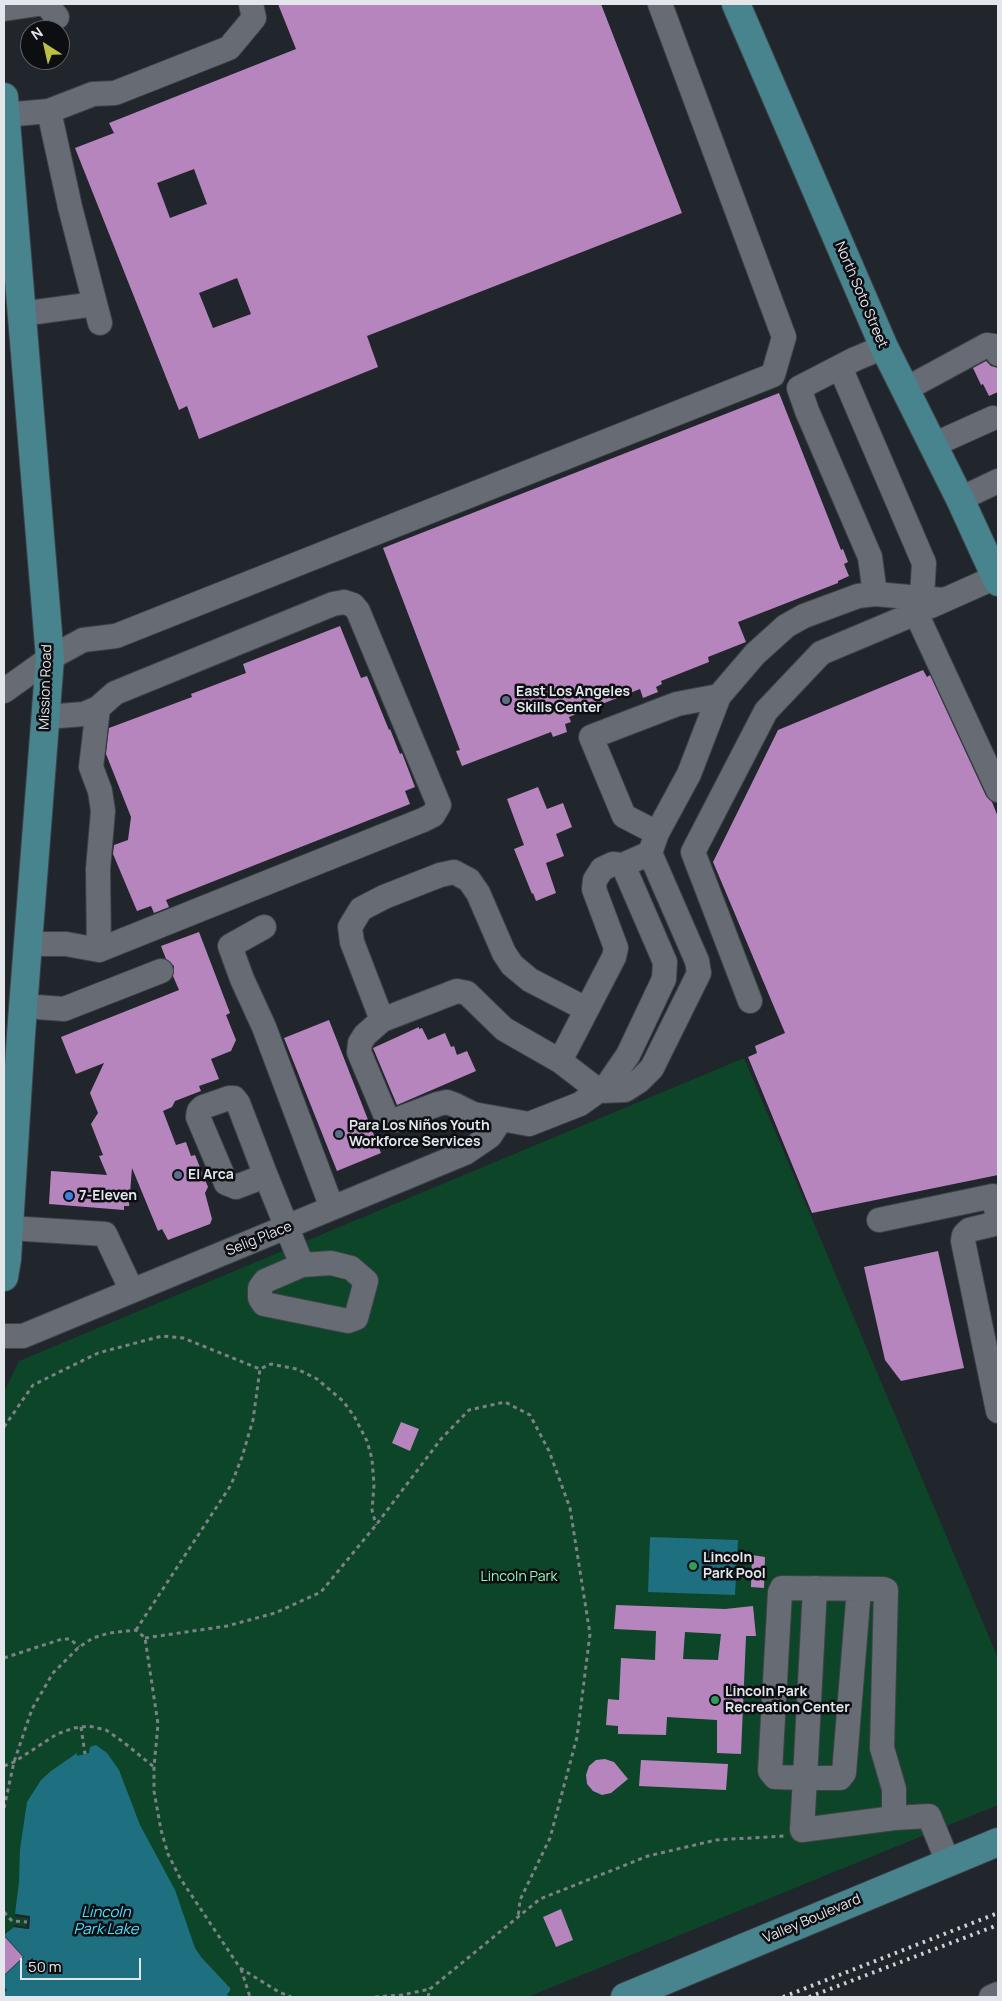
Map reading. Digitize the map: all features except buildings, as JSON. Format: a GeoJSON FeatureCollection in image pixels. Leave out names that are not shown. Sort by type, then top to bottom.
{"type":"FeatureCollection","features":[{"type":"Feature","properties":{"kind":"main road","name":"North Soto Street"},"geometry":{"type":"LineString","coordinates":[[736,4],[884,347],[960,499],[997,579]]}},
{"type":"Feature","properties":{"kind":"main road","name":"Mission Road"},"geometry":{"type":"LineString","coordinates":[[4,106],[50,658],[24,1006],[12,1034],[9,1228],[4,1277]]}},
{"type":"Feature","properties":{"kind":"main road","name":"Valley Boulevard"},"geometry":{"type":"LineString","coordinates":[[625,1997],[998,1842]]}},
{"type":"Feature","properties":{"kind":"street"},"geometry":{"type":"LineString","coordinates":[[4,106],[49,111],[93,94],[115,92],[228,48],[254,18],[251,4]]}},
{"type":"Feature","properties":{"kind":"street"},"geometry":{"type":"LineString","coordinates":[[4,691],[50,658],[83,640],[116,636],[773,375],[784,337],[660,4]]}},
{"type":"Feature","properties":{"kind":"street"},"geometry":{"type":"LineString","coordinates":[[4,9],[47,8]]}},
{"type":"Feature","properties":{"kind":"street"},"geometry":{"type":"LineString","coordinates":[[22,314],[97,314],[70,207],[49,111]]}},
{"type":"Feature","properties":{"kind":"street"},"geometry":{"type":"LineString","coordinates":[[904,390],[987,345],[994,346],[998,354]]}},
{"type":"Feature","properties":{"kind":"street"},"geometry":{"type":"LineString","coordinates":[[875,594],[870,557],[807,411],[799,388],[884,347]]}},
{"type":"Feature","properties":{"kind":"street"},"geometry":{"type":"LineString","coordinates":[[840,367],[924,563],[927,603],[998,790]]}},
{"type":"Feature","properties":{"kind":"street"},"geometry":{"type":"LineString","coordinates":[[933,445],[996,422]]}},
{"type":"Feature","properties":{"kind":"street"},"geometry":{"type":"LineString","coordinates":[[960,499],[998,481]]}},
{"type":"Feature","properties":{"kind":"street"},"geometry":{"type":"LineString","coordinates":[[750,1000],[693,852],[766,711],[821,653],[927,603],[997,579]]}},
{"type":"Feature","properties":{"kind":"street"},"geometry":{"type":"LineString","coordinates":[[560,1061],[614,957],[616,948],[594,889],[595,880],[602,869],[613,864],[624,865],[654,843],[689,774],[719,696],[755,654],[786,626],[804,616],[858,596],[875,594],[927,603]]}},
{"type":"Feature","properties":{"kind":"street"},"geometry":{"type":"LineString","coordinates":[[28,944],[66,944],[99,950],[423,820],[433,815],[439,805],[358,611],[353,606],[344,602],[333,604],[116,693],[98,708],[84,714],[46,717]]}},
{"type":"Feature","properties":{"kind":"street"},"geometry":{"type":"LineString","coordinates":[[624,865],[664,962],[664,979],[628,1055],[608,1084],[599,1091],[580,1104],[529,1124],[473,1114],[455,1104],[447,1102],[396,1120],[390,1119],[385,1114],[358,1052],[360,1043],[365,1035],[382,1020],[457,991],[467,992],[504,1029],[560,1061],[599,1091],[625,1090],[639,1081],[652,1068],[699,973],[697,961],[654,843],[624,816],[592,737],[677,704],[719,696]]}},
{"type":"Feature","properties":{"kind":"street"},"geometry":{"type":"LineString","coordinates":[[98,708],[91,767],[100,791],[103,812],[98,869],[99,950]]}},
{"type":"Feature","properties":{"kind":"street"},"geometry":{"type":"LineString","coordinates":[[382,1020],[352,942],[350,927],[361,909],[384,897],[440,875],[454,872],[469,880],[478,893],[504,953],[512,965],[530,980],[586,1009]]}},
{"type":"Feature","properties":{"kind":"street"},"geometry":{"type":"LineString","coordinates":[[264,927],[230,946],[264,1027],[332,1208]]}},
{"type":"Feature","properties":{"kind":"street"},"geometry":{"type":"LineString","coordinates":[[24,1006],[64,1009],[161,972]]}},
{"type":"Feature","properties":{"kind":"street","name":"Selig Place"},"geometry":{"type":"LineString","coordinates":[[4,1336],[22,1336],[465,1153],[490,1136],[501,1119]]}},
{"type":"Feature","properties":{"kind":"street"},"geometry":{"type":"LineString","coordinates":[[264,1171],[302,1265]]}},
{"type":"Feature","properties":{"kind":"street"},"geometry":{"type":"LineString","coordinates":[[879,1220],[993,1196],[998,1217]]}},
{"type":"Feature","properties":{"kind":"street"},"geometry":{"type":"LineString","coordinates":[[998,1222],[969,1230],[964,1235],[963,1241],[998,1411]]}},
{"type":"Feature","properties":{"kind":"street"},"geometry":{"type":"LineString","coordinates":[[9,1228],[105,1234],[132,1291]]}},
{"type":"Feature","properties":{"kind":"street"},"geometry":{"type":"LineString","coordinates":[[859,1589],[843,1777],[775,1777],[770,1771],[780,1592],[782,1588],[883,1589],[887,1593],[882,1748],[894,1789],[894,1818]]}},
{"type":"Feature","properties":{"kind":"street"},"geometry":{"type":"LineString","coordinates":[[815,1588],[802,1830],[894,1818],[929,1816]]}},
{"type":"Feature","properties":{"kind":"street"},"geometry":{"type":"LineString","coordinates":[[894,1789],[929,1816],[948,1862]]}},
{"type":"Feature","properties":{"kind":"street"},"geometry":{"type":"LineString","coordinates":[[991,1997],[998,1994]]}},
{"type":"Feature","properties":{"kind":"path"},"geometry":{"type":"LineString","coordinates":[[4,1427],[33,1385],[98,1353],[162,1336],[183,1338],[260,1369],[271,1364],[297,1369],[317,1379],[343,1401],[354,1416],[367,1441],[372,1459],[374,1486],[372,1510],[376,1525]]}},
{"type":"Feature","properties":{"kind":"path"},"geometry":{"type":"LineString","coordinates":[[136,1630],[231,1485],[253,1420],[260,1369]]}},
{"type":"Feature","properties":{"kind":"path"},"geometry":{"type":"LineString","coordinates":[[145,1638],[227,1626],[275,1613],[321,1592],[376,1525],[442,1439],[469,1410],[505,1402],[530,1415],[549,1451],[570,1508],[590,1634],[577,1737],[550,1838],[520,1900],[518,1918]]}},
{"type":"Feature","properties":{"kind":"path"},"geometry":{"type":"LineString","coordinates":[[4,1808],[14,1762],[32,1709],[42,1690],[65,1659],[93,1638],[109,1633],[136,1630],[145,1638],[158,1724],[154,1791],[161,1830],[168,1854],[180,1878],[240,1968],[250,1997]]}},
{"type":"Feature","properties":{"kind":"path"},"geometry":{"type":"LineString","coordinates":[[4,1658],[62,1639],[70,1640],[79,1647]]}},
{"type":"Feature","properties":{"kind":"path"},"geometry":{"type":"LineString","coordinates":[[4,1766],[14,1762],[57,1734],[74,1728],[89,1726],[106,1730],[154,1767]]}},
{"type":"Feature","properties":{"kind":"path"},"geometry":{"type":"LineString","coordinates":[[81,1727],[85,1754]]}},
{"type":"Feature","properties":{"kind":"path"},"geometry":{"type":"LineString","coordinates":[[375,1997],[402,1995],[430,1989],[540,1899],[648,1856],[716,1840],[785,1836],[802,1830]]}},
{"type":"Feature","properties":{"kind":"path"},"geometry":{"type":"LineString","coordinates":[[4,1912],[12,1921],[27,1922]]}},
{"type":"Feature","properties":{"kind":"path"},"geometry":{"type":"LineString","coordinates":[[240,1968],[279,1992],[291,1997]]}},
{"type":"Feature","properties":{"kind":"path"},"geometry":{"type":"LineString","coordinates":[[428,1997],[430,1989]]}},
{"type":"Feature","properties":{"kind":"green space","name":"Lincoln Park"},"geometry":{"type":"Polygon","coordinates":[[[744,1058],[998,1658],[998,1805],[528,1997],[4,1997],[4,1392],[19,1361],[744,1058]]]}},
{"type":"Feature","properties":{"kind":"water","name":"Lincoln Park Pool"},"geometry":{"type":"Polygon","coordinates":[[[650,1537],[738,1540],[735,1595],[648,1592],[650,1537]]]}},
{"type":"Feature","properties":{"kind":"water","name":"Lincoln Park Lake"},"geometry":{"type":"Polygon","coordinates":[[[96,1745],[107,1753],[119,1770],[140,1825],[175,1890],[195,1948],[230,1988],[227,1994],[229,1997],[4,1997],[4,1993],[7,1990],[4,1986],[4,1976],[24,1957],[4,1935],[14,1927],[29,1929],[30,1917],[15,1914],[19,1882],[20,1849],[27,1802],[41,1780],[51,1771],[77,1753],[77,1756],[89,1753],[90,1747],[96,1745]]]}},
{"type":"Feature","properties":{"kind":"pier"},"geometry":{"type":"Polygon","coordinates":[[[15,1914],[30,1916],[29,1929],[14,1927],[14,1925],[26,1927],[28,1918],[15,1917],[15,1914]]]}},
{"type":"Feature","properties":{"kind":"railway"},"geometry":{"type":"LineString","coordinates":[[783,1997],[998,1913]]}},
{"type":"Feature","properties":{"kind":"railway"},"geometry":{"type":"LineString","coordinates":[[809,1997],[998,1925]]}},
{"type":"Feature","properties":{"kind":"place","name":"East Los Angeles Skills Center"},"geometry":{"type":"Point","coordinates":[506,700]}},
{"type":"Feature","properties":{"kind":"place","name":"Para Los Niños Youth Workforce Services"},"geometry":{"type":"Point","coordinates":[339,1134]}},
{"type":"Feature","properties":{"kind":"place","name":"El Arca"},"geometry":{"type":"Point","coordinates":[178,1175]}},
{"type":"Feature","properties":{"kind":"place","name":"7-Eleven"},"geometry":{"type":"Point","coordinates":[69,1196]}},
{"type":"Feature","properties":{"kind":"place","name":"Lincoln Park Pool"},"geometry":{"type":"Point","coordinates":[693,1566]}},
{"type":"Feature","properties":{"kind":"place","name":"Lincoln Park Recreation Center"},"geometry":{"type":"Point","coordinates":[715,1700]}}]}
